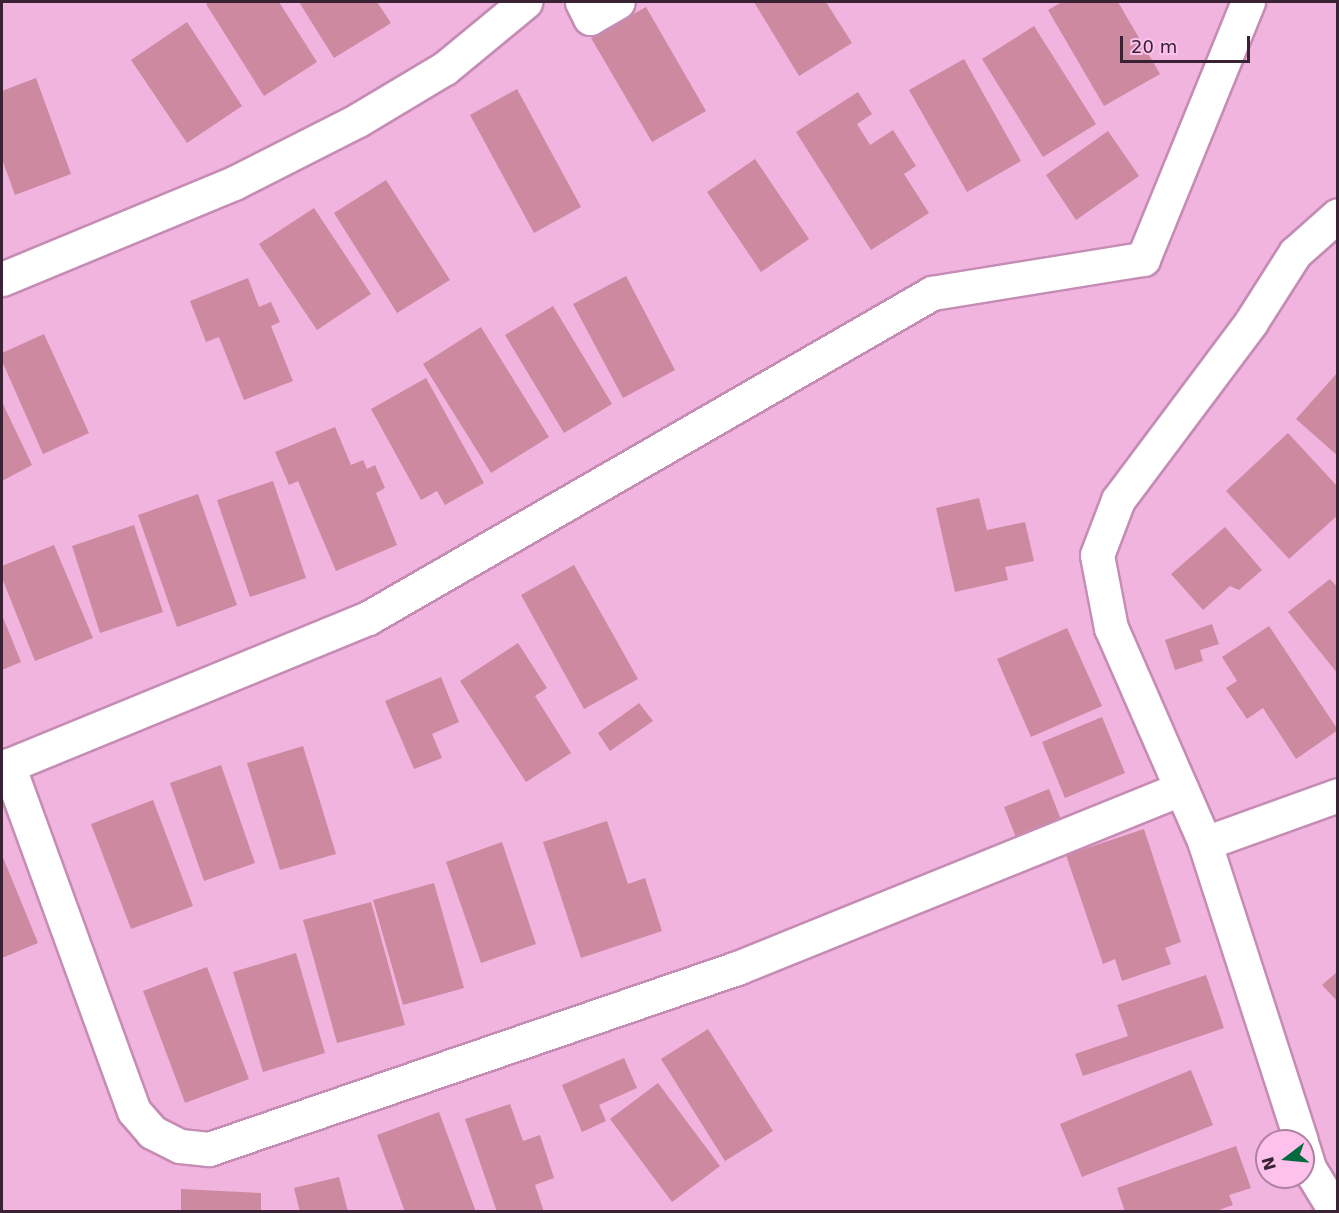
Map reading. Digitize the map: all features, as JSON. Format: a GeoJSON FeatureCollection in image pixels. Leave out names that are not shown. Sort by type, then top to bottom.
{"type":"FeatureCollection","features":[{"type":"Feature","properties":{"kind":"street"},"geometry":{"type":"LineString","coordinates":[[2,279],[234,183],[358,120],[445,68],[525,2]]}},
{"type":"Feature","properties":{"kind":"street"},"geometry":{"type":"LineString","coordinates":[[582,2],[590,18],[618,2]]}},
{"type":"Feature","properties":{"kind":"street"},"geometry":{"type":"LineString","coordinates":[[1181,789],[736,968],[209,1149],[180,1146],[152,1132],[134,1111],[5,766],[368,618],[932,293],[1143,259],[1248,2]]}},
{"type":"Feature","properties":{"kind":"street"},"geometry":{"type":"LineString","coordinates":[[1297,1129],[1205,843],[1111,628],[1097,555],[1118,500],[1251,322],[1295,253],[1338,215]]}},
{"type":"Feature","properties":{"kind":"street"},"geometry":{"type":"LineString","coordinates":[[1205,843],[1338,795]]}},
{"type":"Feature","properties":{"kind":"street"},"geometry":{"type":"LineString","coordinates":[[1315,1178],[1336,1212]]}},
{"type":"Feature","properties":{"kind":"building"},"geometry":{"type":"Polygon","coordinates":[[[210,2],[279,2],[317,62],[264,96],[206,4],[210,2]]]}},
{"type":"Feature","properties":{"kind":"building"},"geometry":{"type":"Polygon","coordinates":[[[299,2],[377,2],[391,23],[334,58],[299,2]]]}},
{"type":"Feature","properties":{"kind":"building"},"geometry":{"type":"Polygon","coordinates":[[[754,2],[826,2],[852,43],[799,76],[754,2]]]}},
{"type":"Feature","properties":{"kind":"building"},"geometry":{"type":"Polygon","coordinates":[[[1062,2],[1118,2],[1160,74],[1104,106],[1048,10],[1062,2]]]}},
{"type":"Feature","properties":{"kind":"building"},"geometry":{"type":"Polygon","coordinates":[[[646,7],[706,111],[652,142],[591,38],[646,7]]]}},
{"type":"Feature","properties":{"kind":"building"},"geometry":{"type":"Polygon","coordinates":[[[187,22],[242,106],[187,143],[131,60],[187,22]]]}},
{"type":"Feature","properties":{"kind":"building"},"geometry":{"type":"Polygon","coordinates":[[[1034,26],[1096,124],[1043,157],[982,59],[1034,26]]]}},
{"type":"Feature","properties":{"kind":"building"},"geometry":{"type":"Polygon","coordinates":[[[964,59],[1021,161],[967,192],[909,90],[964,59]]]}},
{"type":"Feature","properties":{"kind":"building"},"geometry":{"type":"Polygon","coordinates":[[[36,78],[71,174],[15,195],[2,159],[2,91],[36,78]]]}},
{"type":"Feature","properties":{"kind":"building"},"geometry":{"type":"Polygon","coordinates":[[[517,89],[581,207],[534,233],[470,115],[517,89]]]}},
{"type":"Feature","properties":{"kind":"building"},"geometry":{"type":"Polygon","coordinates":[[[858,92],[872,114],[857,124],[870,145],[893,130],[916,166],[904,174],[929,213],[871,250],[796,132],[858,92]]]}},
{"type":"Feature","properties":{"kind":"building"},"geometry":{"type":"Polygon","coordinates":[[[1108,131],[1139,176],[1076,220],[1046,175],[1108,131]]]}},
{"type":"Feature","properties":{"kind":"building"},"geometry":{"type":"Polygon","coordinates":[[[755,159],[809,239],[761,272],[707,192],[755,159]]]}},
{"type":"Feature","properties":{"kind":"building"},"geometry":{"type":"Polygon","coordinates":[[[386,180],[450,280],[397,313],[334,213],[386,180]]]}},
{"type":"Feature","properties":{"kind":"building"},"geometry":{"type":"Polygon","coordinates":[[[314,208],[371,294],[317,330],[259,244],[314,208]]]}},
{"type":"Feature","properties":{"kind":"building"},"geometry":{"type":"Polygon","coordinates":[[[626,276],[675,370],[623,398],[573,304],[626,276]]]}},
{"type":"Feature","properties":{"kind":"building"},"geometry":{"type":"Polygon","coordinates":[[[248,278],[259,307],[271,302],[280,322],[271,326],[293,381],[244,400],[219,337],[206,342],[190,301],[248,278]]]}},
{"type":"Feature","properties":{"kind":"building"},"geometry":{"type":"Polygon","coordinates":[[[553,306],[612,404],[564,433],[505,335],[553,306]]]}},
{"type":"Feature","properties":{"kind":"building"},"geometry":{"type":"Polygon","coordinates":[[[481,327],[549,437],[491,473],[423,364],[481,327]]]}},
{"type":"Feature","properties":{"kind":"building"},"geometry":{"type":"Polygon","coordinates":[[[44,334],[89,433],[43,454],[2,361],[2,353],[44,334]]]}},
{"type":"Feature","properties":{"kind":"building"},"geometry":{"type":"Polygon","coordinates":[[[1338,372],[1338,456],[1296,419],[1338,372]]]}},
{"type":"Feature","properties":{"kind":"building"},"geometry":{"type":"Polygon","coordinates":[[[426,378],[484,483],[445,505],[437,491],[421,500],[371,409],[426,378]]]}},
{"type":"Feature","properties":{"kind":"building"},"geometry":{"type":"Polygon","coordinates":[[[2,402],[32,465],[2,481],[2,402]]]}},
{"type":"Feature","properties":{"kind":"building"},"geometry":{"type":"Polygon","coordinates":[[[335,427],[351,465],[363,460],[367,469],[375,465],[385,488],[376,493],[397,545],[336,571],[298,481],[289,485],[275,452],[335,427]]]}},
{"type":"Feature","properties":{"kind":"building"},"geometry":{"type":"Polygon","coordinates":[[[1288,433],[1338,487],[1338,515],[1289,559],[1226,491],[1288,433]]]}},
{"type":"Feature","properties":{"kind":"building"},"geometry":{"type":"Polygon","coordinates":[[[273,481],[306,578],[250,597],[217,500],[273,481]]]}},
{"type":"Feature","properties":{"kind":"building"},"geometry":{"type":"Polygon","coordinates":[[[198,494],[237,605],[177,627],[138,515],[198,494]]]}},
{"type":"Feature","properties":{"kind":"building"},"geometry":{"type":"Polygon","coordinates":[[[979,498],[987,530],[1025,522],[1034,561],[1005,567],[1008,580],[955,592],[936,508],[979,498]]]}},
{"type":"Feature","properties":{"kind":"building"},"geometry":{"type":"Polygon","coordinates":[[[134,525],[163,612],[100,633],[72,546],[134,525]]]}},
{"type":"Feature","properties":{"kind":"building"},"geometry":{"type":"Polygon","coordinates":[[[1225,527],[1262,570],[1239,590],[1230,586],[1203,610],[1171,574],[1225,527]]]}},
{"type":"Feature","properties":{"kind":"building"},"geometry":{"type":"Polygon","coordinates":[[[54,545],[93,638],[35,661],[2,578],[2,566],[54,545]]]}},
{"type":"Feature","properties":{"kind":"building"},"geometry":{"type":"Polygon","coordinates":[[[574,565],[638,679],[584,709],[521,595],[574,565]]]}},
{"type":"Feature","properties":{"kind":"building"},"geometry":{"type":"Polygon","coordinates":[[[1330,579],[1338,588],[1338,674],[1288,612],[1330,579]]]}},
{"type":"Feature","properties":{"kind":"building"},"geometry":{"type":"Polygon","coordinates":[[[2,615],[21,662],[2,670],[2,615]]]}},
{"type":"Feature","properties":{"kind":"building"},"geometry":{"type":"Polygon","coordinates":[[[1212,624],[1219,644],[1200,650],[1203,661],[1175,670],[1165,640],[1212,624]]]}},
{"type":"Feature","properties":{"kind":"building"},"geometry":{"type":"Polygon","coordinates":[[[1269,626],[1338,730],[1296,759],[1263,708],[1247,719],[1226,688],[1237,681],[1222,657],[1269,626]]]}},
{"type":"Feature","properties":{"kind":"building"},"geometry":{"type":"Polygon","coordinates":[[[1067,628],[1102,706],[1031,737],[997,659],[1067,628]]]}},
{"type":"Feature","properties":{"kind":"building"},"geometry":{"type":"Polygon","coordinates":[[[518,643],[547,688],[535,696],[571,753],[526,782],[460,681],[518,643]]]}},
{"type":"Feature","properties":{"kind":"building"},"geometry":{"type":"Polygon","coordinates":[[[441,677],[459,722],[432,734],[442,758],[414,769],[385,701],[441,677]]]}},
{"type":"Feature","properties":{"kind":"building"},"geometry":{"type":"Polygon","coordinates":[[[639,703],[653,721],[610,751],[598,733],[639,703]]]}},
{"type":"Feature","properties":{"kind":"building"},"geometry":{"type":"Polygon","coordinates":[[[1102,717],[1125,773],[1065,798],[1042,742],[1102,717]]]}},
{"type":"Feature","properties":{"kind":"building"},"geometry":{"type":"Polygon","coordinates":[[[303,746],[336,854],[280,870],[247,763],[303,746]]]}},
{"type":"Feature","properties":{"kind":"building"},"geometry":{"type":"Polygon","coordinates":[[[221,765],[255,863],[204,881],[170,783],[221,765]]]}},
{"type":"Feature","properties":{"kind":"building"},"geometry":{"type":"Polygon","coordinates":[[[1049,789],[1062,822],[1017,840],[1004,807],[1049,789]]]}},
{"type":"Feature","properties":{"kind":"building"},"geometry":{"type":"Polygon","coordinates":[[[153,800],[193,906],[131,929],[91,824],[153,800]]]}},
{"type":"Feature","properties":{"kind":"building"},"geometry":{"type":"Polygon","coordinates":[[[607,821],[628,884],[645,878],[662,931],[581,958],[543,842],[607,821]]]}},
{"type":"Feature","properties":{"kind":"building"},"geometry":{"type":"Polygon","coordinates":[[[1144,829],[1181,942],[1165,948],[1171,964],[1122,981],[1115,959],[1103,964],[1066,855],[1144,829]]]}},
{"type":"Feature","properties":{"kind":"building"},"geometry":{"type":"Polygon","coordinates":[[[502,842],[536,944],[481,963],[446,862],[502,842]]]}},
{"type":"Feature","properties":{"kind":"building"},"geometry":{"type":"Polygon","coordinates":[[[2,855],[38,943],[2,958],[2,855]]]}},
{"type":"Feature","properties":{"kind":"building"},"geometry":{"type":"Polygon","coordinates":[[[434,883],[464,988],[403,1005],[373,900],[434,883]]]}},
{"type":"Feature","properties":{"kind":"building"},"geometry":{"type":"Polygon","coordinates":[[[371,902],[405,1025],[337,1043],[303,920],[371,902]]]}},
{"type":"Feature","properties":{"kind":"building"},"geometry":{"type":"Polygon","coordinates":[[[296,953],[325,1053],[263,1072],[233,972],[296,953]]]}},
{"type":"Feature","properties":{"kind":"building"},"geometry":{"type":"Polygon","coordinates":[[[207,967],[249,1079],[185,1103],[143,991],[207,967]]]}},
{"type":"Feature","properties":{"kind":"building"},"geometry":{"type":"Polygon","coordinates":[[[1338,971],[1338,1002],[1322,985],[1338,971]]]}},
{"type":"Feature","properties":{"kind":"building"},"geometry":{"type":"Polygon","coordinates":[[[1206,975],[1224,1028],[1083,1076],[1075,1054],[1128,1036],[1117,1005],[1206,975]]]}},
{"type":"Feature","properties":{"kind":"building"},"geometry":{"type":"Polygon","coordinates":[[[708,1029],[773,1131],[725,1161],[661,1059],[708,1029]]]}},
{"type":"Feature","properties":{"kind":"building"},"geometry":{"type":"Polygon","coordinates":[[[624,1058],[637,1088],[599,1105],[606,1121],[582,1132],[562,1085],[624,1058]]]}},
{"type":"Feature","properties":{"kind":"building"},"geometry":{"type":"Polygon","coordinates":[[[1191,1070],[1213,1125],[1082,1177],[1060,1124],[1191,1070]]]}},
{"type":"Feature","properties":{"kind":"building"},"geometry":{"type":"Polygon","coordinates":[[[658,1083],[720,1166],[672,1202],[610,1119],[658,1083]]]}},
{"type":"Feature","properties":{"kind":"building"},"geometry":{"type":"Polygon","coordinates":[[[510,1104],[523,1141],[540,1135],[554,1178],[535,1185],[544,1212],[497,1212],[465,1119],[510,1104]]]}},
{"type":"Feature","properties":{"kind":"building"},"geometry":{"type":"Polygon","coordinates":[[[439,1112],[476,1212],[405,1212],[377,1135],[439,1112]]]}},
{"type":"Feature","properties":{"kind":"building"},"geometry":{"type":"Polygon","coordinates":[[[1236,1146],[1251,1188],[1229,1195],[1233,1205],[1213,1212],[1125,1212],[1117,1188],[1236,1146]]]}},
{"type":"Feature","properties":{"kind":"building"},"geometry":{"type":"Polygon","coordinates":[[[339,1177],[348,1212],[300,1212],[294,1188],[339,1177]]]}},
{"type":"Feature","properties":{"kind":"building"},"geometry":{"type":"Polygon","coordinates":[[[181,1189],[261,1193],[261,1212],[181,1212],[181,1189]]]}}]}
